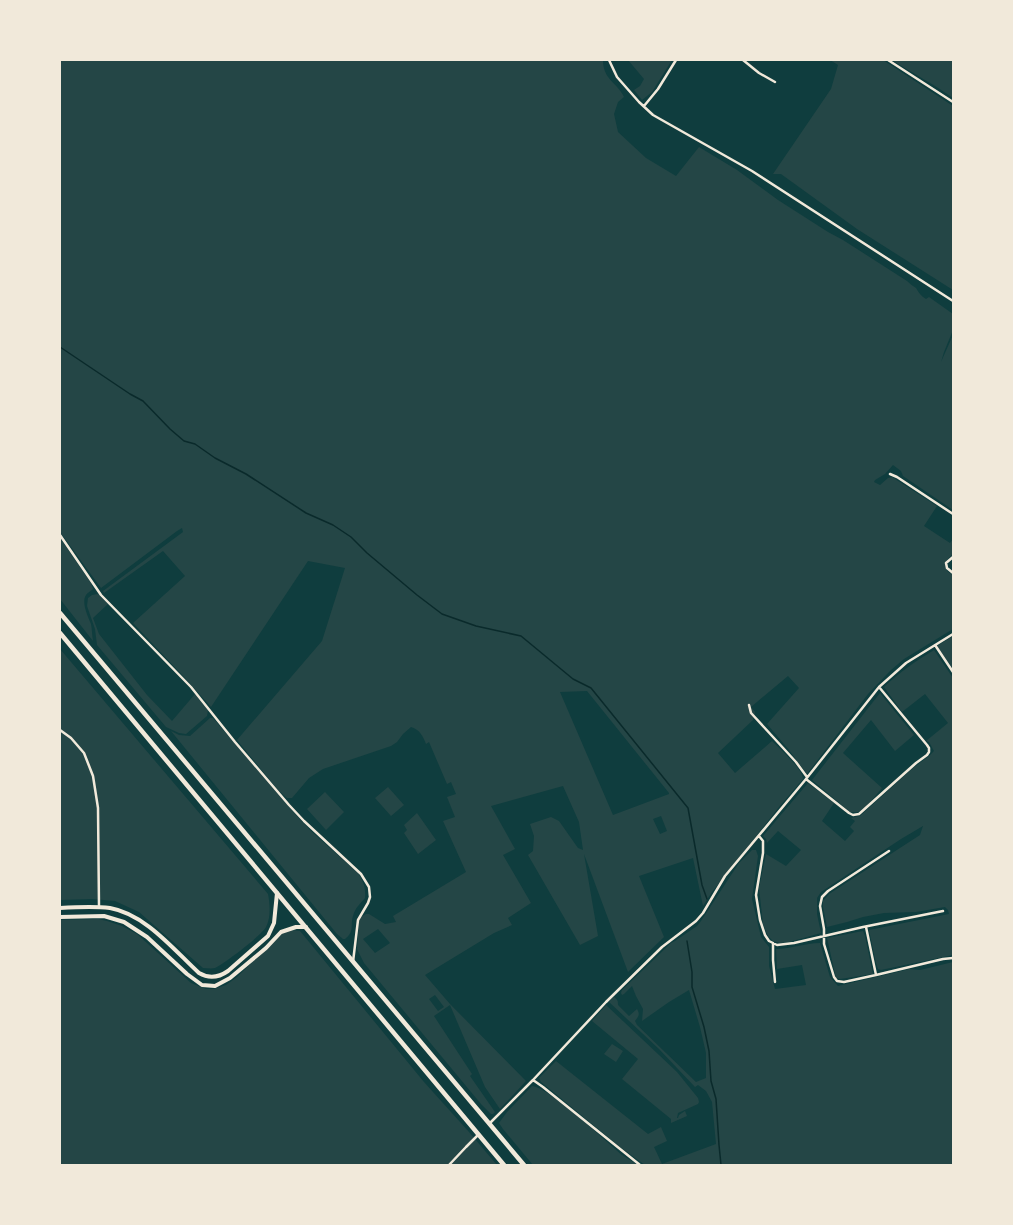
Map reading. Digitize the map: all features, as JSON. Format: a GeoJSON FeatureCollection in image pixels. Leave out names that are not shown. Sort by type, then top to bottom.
{"type":"FeatureCollection","features":[{"type":"Feature","properties":{"kind":"highway"},"geometry":{"type":"LineString","coordinates":[[60,613],[524,1165]]}},
{"type":"Feature","properties":{"kind":"highway"},"geometry":{"type":"LineString","coordinates":[[60,633],[504,1165]]}},
{"type":"Feature","properties":{"kind":"main road"},"geometry":{"type":"LineString","coordinates":[[60,908],[99,907],[119,910],[135,917],[153,930],[199,973],[208,977],[213,977],[228,972],[268,936],[274,923],[277,893]]}},
{"type":"Feature","properties":{"kind":"main road"},"geometry":{"type":"LineString","coordinates":[[60,917],[104,916],[124,922],[147,937],[187,974],[202,985],[208,986],[215,986],[230,978],[266,948],[282,932],[296,927],[306,927]]}},
{"type":"Feature","properties":{"kind":"street"},"geometry":{"type":"LineString","coordinates":[[609,60],[616,77],[653,114],[752,171],[953,301]]}},
{"type":"Feature","properties":{"kind":"street"},"geometry":{"type":"LineString","coordinates":[[644,106],[658,89],[676,60]]}},
{"type":"Feature","properties":{"kind":"street"},"geometry":{"type":"LineString","coordinates":[[743,60],[759,74],[775,82]]}},
{"type":"Feature","properties":{"kind":"street"},"geometry":{"type":"LineString","coordinates":[[888,60],[953,102]]}},
{"type":"Feature","properties":{"kind":"street"},"geometry":{"type":"LineString","coordinates":[[890,474],[897,477],[953,514]]}},
{"type":"Feature","properties":{"kind":"street"},"geometry":{"type":"LineString","coordinates":[[60,534],[101,595],[191,687],[289,805],[361,874],[369,887],[370,897],[358,920],[353,962]]}},
{"type":"Feature","properties":{"kind":"street"},"geometry":{"type":"LineString","coordinates":[[953,557],[946,563],[947,568],[953,573]]}},
{"type":"Feature","properties":{"kind":"street"},"geometry":{"type":"LineString","coordinates":[[489,1124],[533,1080],[606,1002],[662,947],[696,921],[725,876],[807,778],[879,687],[906,663],[953,634]]}},
{"type":"Feature","properties":{"kind":"street"},"geometry":{"type":"LineString","coordinates":[[934,645],[953,672]]}},
{"type":"Feature","properties":{"kind":"street"},"geometry":{"type":"LineString","coordinates":[[749,705],[751,713],[796,762],[807,778],[849,813],[859,814],[929,752],[927,745],[879,687]]}},
{"type":"Feature","properties":{"kind":"street"},"geometry":{"type":"LineString","coordinates":[[60,730],[71,738],[84,753],[93,776],[98,808],[99,907]]}},
{"type":"Feature","properties":{"kind":"street"},"geometry":{"type":"LineString","coordinates":[[759,836],[764,841],[756,895],[760,920],[765,935],[769,941],[777,945],[794,943],[943,912]]}},
{"type":"Feature","properties":{"kind":"street"},"geometry":{"type":"LineString","coordinates":[[888,851],[828,891],[822,897],[820,906],[824,929],[824,944],[834,977],[837,981],[844,982],[953,958]]}},
{"type":"Feature","properties":{"kind":"street"},"geometry":{"type":"LineString","coordinates":[[866,927],[876,975]]}},
{"type":"Feature","properties":{"kind":"street"},"geometry":{"type":"LineString","coordinates":[[773,943],[775,982]]}},
{"type":"Feature","properties":{"kind":"street"},"geometry":{"type":"LineString","coordinates":[[533,1080],[640,1165]]}},
{"type":"Feature","properties":{"kind":"street"},"geometry":{"type":"LineString","coordinates":[[449,1165],[479,1135]]}},
{"type":"Feature","properties":{"kind":"shaded area"},"geometry":{"type":"Polygon","coordinates":[[[60,60],[603,60],[605,72],[624,97],[618,102],[614,114],[618,132],[646,158],[676,176],[699,147],[737,170],[778,200],[907,281],[916,288],[924,298],[926,299],[929,297],[953,314],[953,330],[941,362],[953,335],[953,510],[903,476],[901,471],[893,465],[885,474],[874,482],[880,485],[888,478],[892,477],[937,506],[924,526],[950,543],[953,539],[953,554],[947,560],[945,565],[947,571],[953,575],[953,629],[904,659],[891,670],[868,694],[807,774],[767,724],[799,688],[788,676],[751,707],[755,712],[753,720],[718,753],[735,773],[772,741],[795,765],[803,779],[712,892],[703,906],[693,858],[639,876],[664,937],[628,972],[584,854],[598,936],[580,945],[528,855],[533,851],[534,836],[530,824],[551,817],[559,821],[578,848],[583,850],[579,822],[563,786],[491,806],[515,849],[503,855],[531,903],[508,918],[512,925],[494,933],[425,975],[450,1004],[526,1081],[500,1109],[485,1087],[450,1005],[434,1016],[472,1074],[470,1076],[495,1112],[493,1114],[491,1114],[481,1104],[364,963],[357,949],[359,921],[361,917],[369,914],[385,924],[396,922],[393,916],[466,872],[443,821],[455,817],[447,797],[456,794],[451,782],[447,784],[429,742],[426,744],[421,734],[411,727],[397,742],[391,746],[323,769],[309,778],[292,798],[287,798],[278,790],[237,740],[322,641],[345,568],[308,561],[211,707],[133,623],[185,576],[163,551],[104,593],[103,591],[183,532],[182,528],[101,588],[60,532],[60,60]],[[587,691],[560,692],[613,815],[669,794],[587,691]],[[661,816],[653,819],[660,834],[667,831],[661,816]],[[378,929],[363,939],[375,953],[390,943],[378,929]],[[435,995],[429,999],[438,1011],[444,1007],[435,995]]]}},
{"type":"Feature","properties":{"kind":"shaded area"},"geometry":{"type":"Polygon","coordinates":[[[628,60],[672,60],[652,92],[642,100],[634,90],[640,86],[644,79],[628,60]]]}},
{"type":"Feature","properties":{"kind":"shaded area"},"geometry":{"type":"Polygon","coordinates":[[[830,60],[883,60],[953,106],[953,290],[857,229],[781,174],[773,174],[831,89],[838,65],[830,60]]]}},
{"type":"Feature","properties":{"kind":"shaded area"},"geometry":{"type":"Polygon","coordinates":[[[892,60],[953,60],[953,98],[938,88],[892,60]]]}},
{"type":"Feature","properties":{"kind":"shaded area"},"geometry":{"type":"Polygon","coordinates":[[[60,538],[91,583],[93,589],[87,594],[84,602],[91,624],[93,641],[60,599],[60,538]]]}},
{"type":"Feature","properties":{"kind":"shaded area"},"geometry":{"type":"Polygon","coordinates":[[[98,594],[108,604],[93,618],[99,634],[147,695],[172,721],[195,694],[208,710],[207,716],[186,734],[179,733],[166,727],[97,645],[95,629],[87,606],[88,598],[92,595],[98,594]]]}},
{"type":"Feature","properties":{"kind":"shaded area"},"geometry":{"type":"Polygon","coordinates":[[[953,636],[953,669],[937,646],[953,636]]]}},
{"type":"Feature","properties":{"kind":"shaded area"},"geometry":{"type":"Polygon","coordinates":[[[60,649],[268,894],[270,911],[266,927],[242,949],[215,968],[203,968],[139,912],[115,901],[92,899],[60,900],[60,649]]]}},
{"type":"Feature","properties":{"kind":"shaded area"},"geometry":{"type":"Polygon","coordinates":[[[934,650],[953,678],[953,955],[881,970],[878,969],[876,963],[869,930],[949,914],[945,907],[916,912],[884,913],[827,927],[823,901],[829,894],[920,835],[923,826],[821,892],[817,898],[817,914],[821,933],[789,942],[780,943],[773,941],[768,936],[763,924],[759,888],[766,854],[786,866],[801,850],[778,831],[767,843],[763,836],[808,783],[834,803],[822,821],[845,841],[854,831],[850,827],[855,821],[851,818],[860,816],[934,751],[929,742],[926,741],[948,723],[925,694],[902,712],[884,687],[908,667],[934,650]]]}},
{"type":"Feature","properties":{"kind":"shaded area"},"geometry":{"type":"Polygon","coordinates":[[[880,693],[914,735],[895,751],[871,720],[843,753],[882,788],[867,806],[858,812],[850,812],[812,780],[880,693]]]}},
{"type":"Feature","properties":{"kind":"shaded area"},"geometry":{"type":"Polygon","coordinates":[[[210,718],[213,718],[311,831],[358,873],[364,884],[365,898],[354,913],[351,931],[345,939],[337,934],[171,731],[179,735],[190,736],[210,718]]]}},
{"type":"Feature","properties":{"kind":"shaded area"},"geometry":{"type":"Polygon","coordinates":[[[388,787],[404,805],[391,816],[375,798],[388,787]]]}},
{"type":"Feature","properties":{"kind":"shaded area"},"geometry":{"type":"Polygon","coordinates":[[[325,792],[344,812],[326,830],[307,809],[325,792]]]}},
{"type":"Feature","properties":{"kind":"shaded area"},"geometry":{"type":"Polygon","coordinates":[[[417,813],[436,840],[418,854],[404,833],[407,830],[404,825],[417,813]]]}},
{"type":"Feature","properties":{"kind":"shaded area"},"geometry":{"type":"Polygon","coordinates":[[[752,850],[756,850],[758,856],[752,899],[761,937],[769,947],[769,966],[775,989],[806,985],[802,965],[777,969],[776,949],[820,943],[830,977],[838,986],[910,969],[920,970],[953,962],[953,1165],[645,1165],[620,1147],[541,1082],[539,1078],[556,1061],[648,1134],[661,1127],[667,1141],[654,1147],[662,1164],[716,1144],[712,1102],[706,1091],[698,1085],[695,1087],[659,1049],[609,1002],[614,997],[618,1001],[618,1005],[629,1016],[637,1009],[639,1015],[635,1021],[637,1025],[696,1082],[706,1078],[706,1053],[689,990],[642,1021],[643,1009],[632,986],[624,994],[622,995],[621,993],[622,990],[671,943],[697,926],[739,863],[752,850]]]}},
{"type":"Feature","properties":{"kind":"shaded area"},"geometry":{"type":"Polygon","coordinates":[[[98,919],[122,926],[137,934],[191,983],[206,989],[214,989],[226,985],[237,977],[283,932],[292,930],[300,931],[424,1082],[497,1165],[60,1165],[60,920],[98,919]]]}},
{"type":"Feature","properties":{"kind":"shaded area"},"geometry":{"type":"Polygon","coordinates":[[[863,931],[873,974],[840,979],[836,978],[827,938],[863,931]]]}},
{"type":"Feature","properties":{"kind":"shaded area"},"geometry":{"type":"Polygon","coordinates":[[[606,1005],[677,1072],[698,1098],[698,1104],[678,1113],[677,1118],[685,1111],[687,1116],[671,1123],[671,1119],[622,1079],[638,1059],[592,1021],[606,1005]]]}},
{"type":"Feature","properties":{"kind":"shaded area"},"geometry":{"type":"Polygon","coordinates":[[[612,1044],[623,1051],[616,1062],[604,1054],[612,1044]]]}},
{"type":"Feature","properties":{"kind":"shaded area"},"geometry":{"type":"Polygon","coordinates":[[[532,1086],[540,1088],[563,1104],[622,1155],[638,1165],[533,1165],[499,1123],[507,1112],[532,1086]]]}},
{"type":"Feature","properties":{"kind":"waterway"},"geometry":{"type":"LineString","coordinates":[[60,347],[130,394],[143,401],[184,441],[195,444],[215,458],[246,474],[306,513],[333,525],[351,537],[367,553],[442,614],[476,626],[521,636],[573,679],[591,688],[688,808],[702,885],[707,899]]}},
{"type":"Feature","properties":{"kind":"waterway"},"geometry":{"type":"LineString","coordinates":[[687,941],[692,972],[692,987],[704,1027],[709,1051],[711,1081],[716,1099],[721,1165]]}}]}
